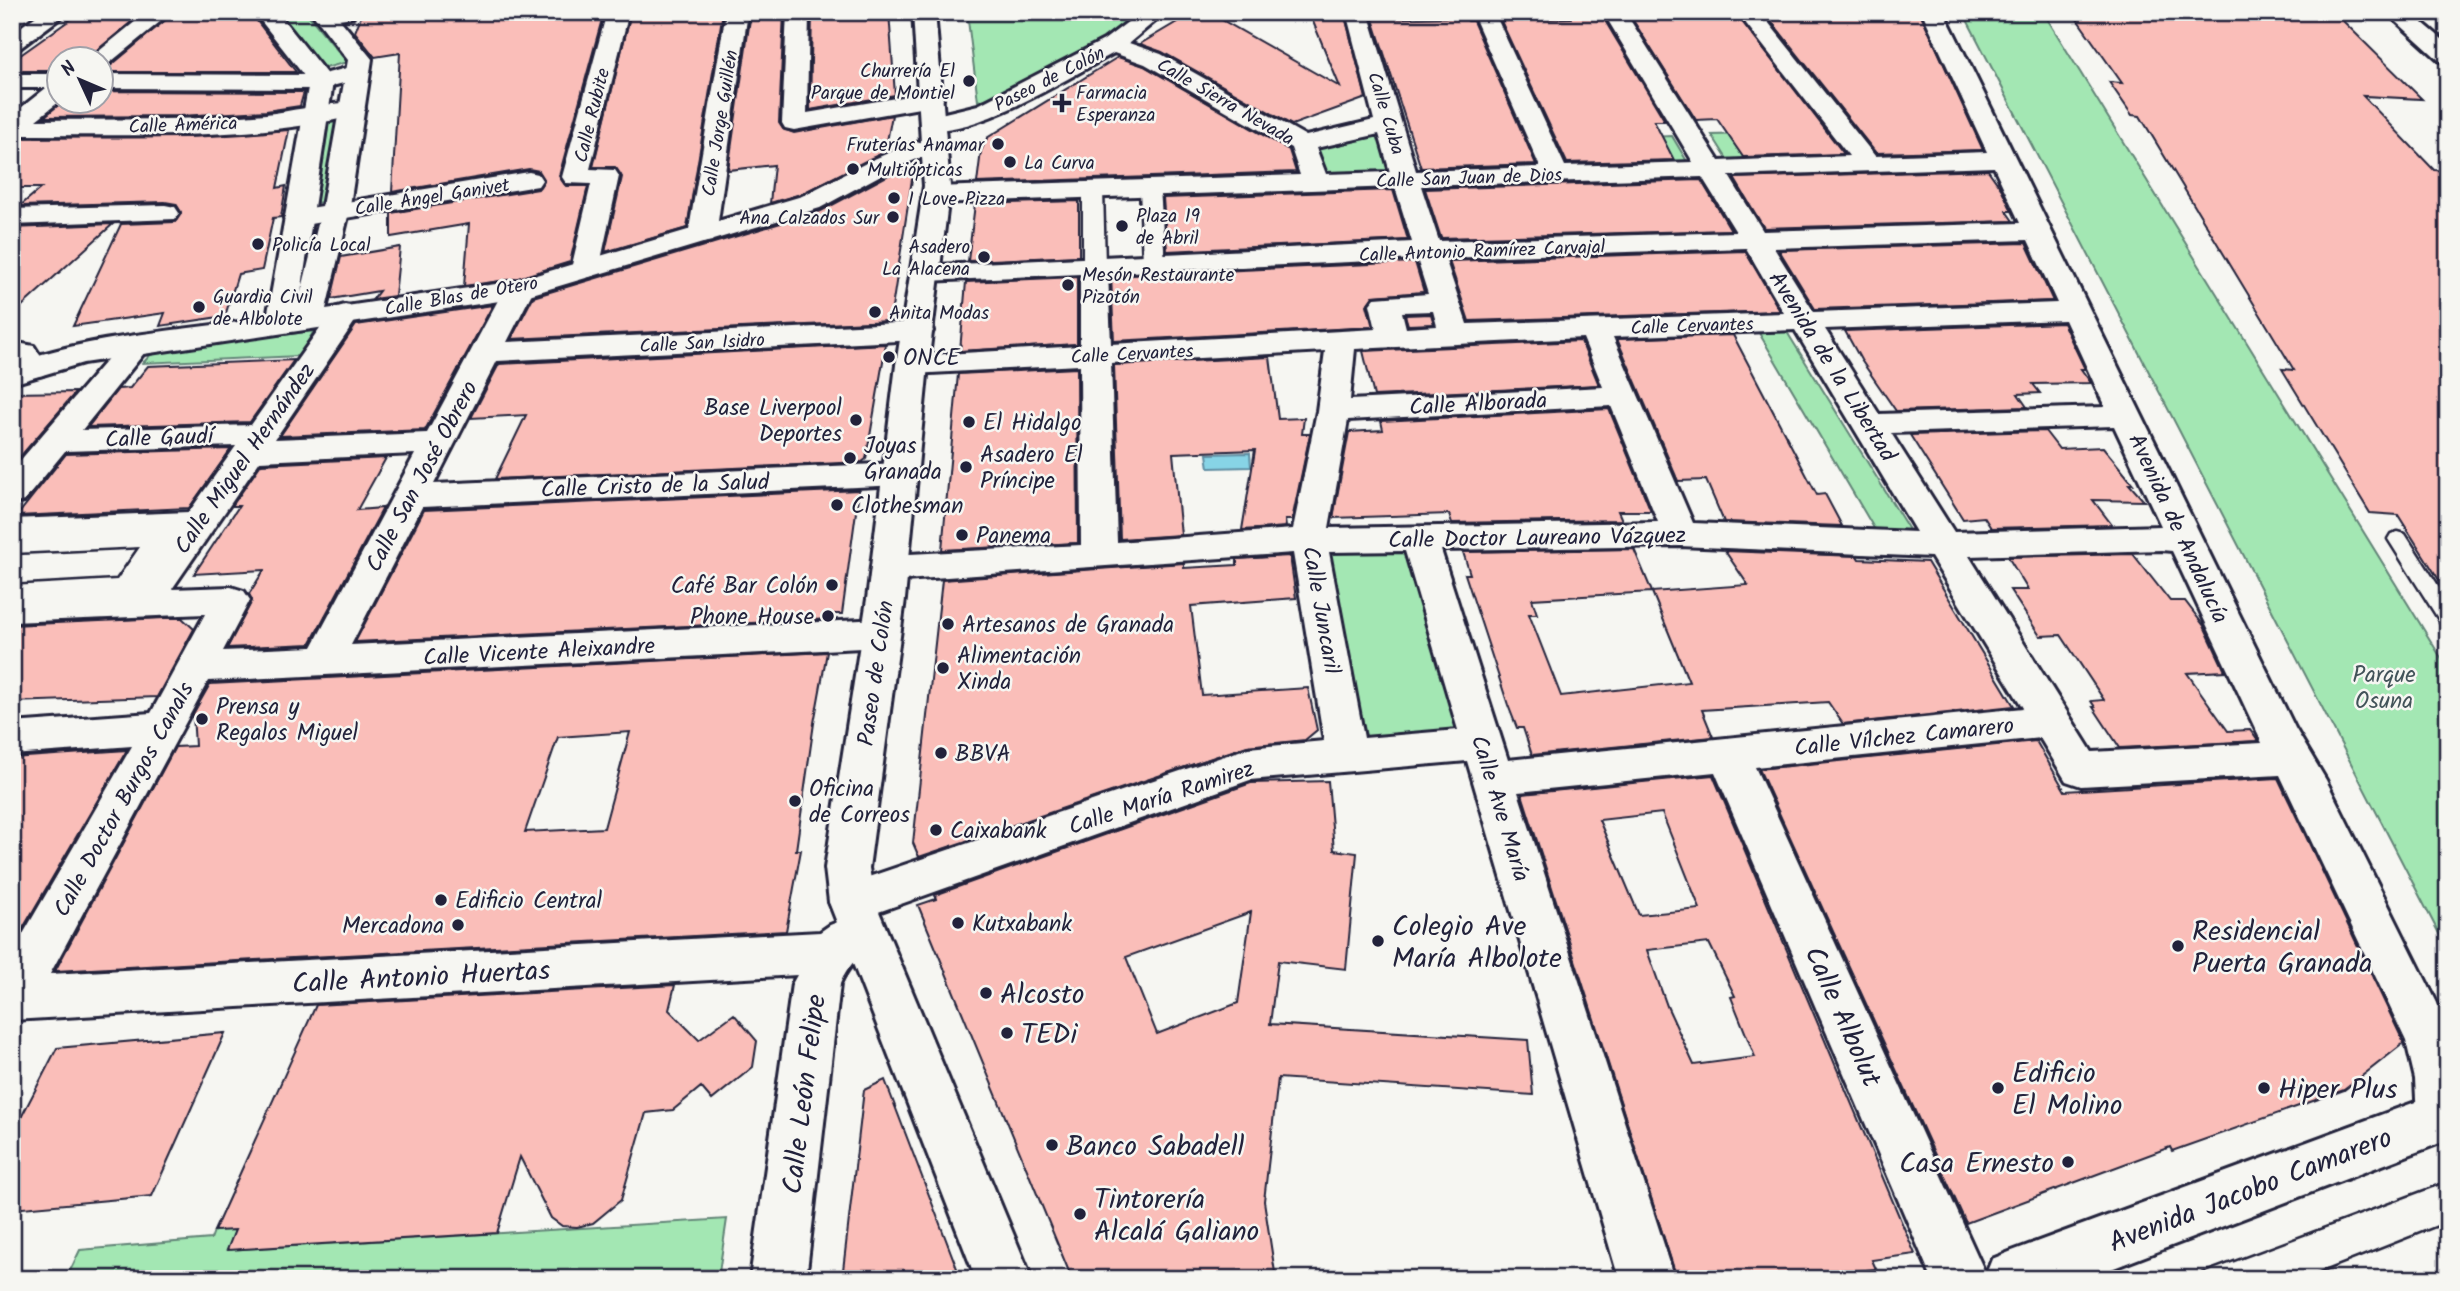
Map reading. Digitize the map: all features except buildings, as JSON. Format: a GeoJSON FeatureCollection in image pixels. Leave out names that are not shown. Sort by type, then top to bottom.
{"type":"FeatureCollection","features":[{"type":"Feature","properties":{"kind":"street"},"geometry":{"type":"LineString","coordinates":[[12,43],[57,12]]}},
{"type":"Feature","properties":{"kind":"street"},"geometry":{"type":"LineString","coordinates":[[116,47],[161,12]]}},
{"type":"Feature","properties":{"kind":"street"},"geometry":{"type":"LineString","coordinates":[[265,12],[321,82],[298,218],[295,321]]}},
{"type":"Feature","properties":{"kind":"street","name":"Calle Rubite"},"geometry":{"type":"LineString","coordinates":[[585,269],[606,176],[575,177],[618,12]]}},
{"type":"Feature","properties":{"kind":"street","name":"Calle Jorge Guillén"},"geometry":{"type":"LineString","coordinates":[[702,235],[737,12]]}},
{"type":"Feature","properties":{"kind":"street"},"geometry":{"type":"LineString","coordinates":[[799,12],[794,123],[933,123]]}},
{"type":"Feature","properties":{"kind":"street","name":"Paseo de Colón"},"geometry":{"type":"LineString","coordinates":[[924,12],[933,123],[935,195],[927,272],[912,365],[890,568],[847,868],[849,928],[1003,1279]]}},
{"type":"Feature","properties":{"kind":"street","name":"Paseo de Colón"},"geometry":{"type":"LineString","coordinates":[[933,123],[951,121],[987,110],[1112,45],[1155,12]]}},
{"type":"Feature","properties":{"kind":"street","name":"Calle Cuba"},"geometry":{"type":"LineString","coordinates":[[1357,12],[1388,124],[1408,179],[1455,334]]}},
{"type":"Feature","properties":{"kind":"street"},"geometry":{"type":"LineString","coordinates":[[1483,12],[1556,174]]}},
{"type":"Feature","properties":{"kind":"street","name":"Avenida de la Libertad"},"geometry":{"type":"LineString","coordinates":[[1614,12],[2053,721]]}},
{"type":"Feature","properties":{"kind":"street"},"geometry":{"type":"LineString","coordinates":[[1748,12],[1868,164]]}},
{"type":"Feature","properties":{"kind":"street","name":"Avenida de Andalucía"},"geometry":{"type":"LineString","coordinates":[[1933,12],[2290,758],[2305,780],[2439,1045],[2445,1116]]}},
{"type":"Feature","properties":{"kind":"street"},"geometry":{"type":"LineString","coordinates":[[2397,12],[2448,56]]}},
{"type":"Feature","properties":{"kind":"street","name":"Calle Ángel Ganivet"},"geometry":{"type":"LineString","coordinates":[[295,321],[335,212],[360,59],[330,13]]}},
{"type":"Feature","properties":{"kind":"street","name":"Calle Sierra Nevada"},"geometry":{"type":"LineString","coordinates":[[1112,45],[1153,59],[1302,144],[1316,182]]}},
{"type":"Feature","properties":{"kind":"street"},"geometry":{"type":"LineString","coordinates":[[116,81],[321,82],[358,72]]}},
{"type":"Feature","properties":{"kind":"street"},"geometry":{"type":"LineString","coordinates":[[12,80],[46,81]]}},
{"type":"Feature","properties":{"kind":"street"},"geometry":{"type":"LineString","coordinates":[[12,127],[46,100]]}},
{"type":"Feature","properties":{"kind":"street","name":"Calle América"},"geometry":{"type":"LineString","coordinates":[[12,127],[196,125],[316,116],[353,109]]}},
{"type":"Feature","properties":{"kind":"street","name":"Calle Blas de Otero"},"geometry":{"type":"LineString","coordinates":[[19,365],[519,289],[811,202],[916,150],[933,123]]}},
{"type":"Feature","properties":{"kind":"street"},"geometry":{"type":"LineString","coordinates":[[1302,144],[1388,124]]}},
{"type":"Feature","properties":{"kind":"street","name":"Calle San Juan de Dios"},"geometry":{"type":"LineString","coordinates":[[935,195],[2003,159]]}},
{"type":"Feature","properties":{"kind":"street","name":"Calle Ángel Ganivet"},"geometry":{"type":"LineString","coordinates":[[298,218],[528,180]]}},
{"type":"Feature","properties":{"kind":"street"},"geometry":{"type":"LineString","coordinates":[[1150,188],[1154,263]]}},
{"type":"Feature","properties":{"kind":"street"},"geometry":{"type":"LineString","coordinates":[[1093,190],[1099,556]]}},
{"type":"Feature","properties":{"kind":"street"},"geometry":{"type":"LineString","coordinates":[[12,217],[165,213]]}},
{"type":"Feature","properties":{"kind":"street","name":"Calle Antonio Ramírez Carvajal"},"geometry":{"type":"LineString","coordinates":[[927,272],[1429,250],[2037,231]]}},
{"type":"Feature","properties":{"kind":"street","name":"Calle San José Obrero"},"geometry":{"type":"LineString","coordinates":[[323,662],[519,289]]}},
{"type":"Feature","properties":{"kind":"street"},"geometry":{"type":"LineString","coordinates":[[1392,338],[1385,304],[1445,302]]}},
{"type":"Feature","properties":{"kind":"street","name":"Calle Cervantes"},"geometry":{"type":"LineString","coordinates":[[912,365],[1455,334],[2076,311]]}},
{"type":"Feature","properties":{"kind":"street","name":"Calle Miguel Hernández"},"geometry":{"type":"LineString","coordinates":[[144,602],[345,314]]}},
{"type":"Feature","properties":{"kind":"street"},"geometry":{"type":"LineString","coordinates":[[1594,328],[1680,534]]}},
{"type":"Feature","properties":{"kind":"street","name":"Calle San Isidro"},"geometry":{"type":"LineString","coordinates":[[485,352],[918,331]]}},
{"type":"Feature","properties":{"kind":"street","name":"Calle Juncaril"},"geometry":{"type":"LineString","coordinates":[[1341,341],[1333,411],[1309,540],[1321,665],[1347,756]]}},
{"type":"Feature","properties":{"kind":"street"},"geometry":{"type":"LineString","coordinates":[[15,486],[134,347]]}},
{"type":"Feature","properties":{"kind":"street","name":"Calle Alborada"},"geometry":{"type":"LineString","coordinates":[[1333,411],[1622,396]]}},
{"type":"Feature","properties":{"kind":"street"},"geometry":{"type":"LineString","coordinates":[[1869,424],[2126,416]]}},
{"type":"Feature","properties":{"kind":"street","name":"Calle Gaudí"},"geometry":{"type":"LineString","coordinates":[[56,441],[438,443]]}},
{"type":"Feature","properties":{"kind":"street","name":"Calle Cristo de la Salud"},"geometry":{"type":"LineString","coordinates":[[410,496],[900,474]]}},
{"type":"Feature","properties":{"kind":"street"},"geometry":{"type":"LineString","coordinates":[[12,531],[198,523]]}},
{"type":"Feature","properties":{"kind":"street","name":"Calle Doctor Laureano Vázquez"},"geometry":{"type":"LineString","coordinates":[[890,568],[1309,540],[1680,534],[1944,545],[2161,538],[2185,540]]}},
{"type":"Feature","properties":{"kind":"street"},"geometry":{"type":"LineString","coordinates":[[12,544],[162,537],[125,590],[12,596]]}},
{"type":"Feature","properties":{"kind":"street","name":"Calle Ave María"},"geometry":{"type":"LineString","coordinates":[[1419,538],[1647,1279]]}},
{"type":"Feature","properties":{"kind":"street","name":"Calle Doctor Burgos Canals"},"geometry":{"type":"LineString","coordinates":[[12,998],[163,728],[231,600],[144,602]]}},
{"type":"Feature","properties":{"kind":"street"},"geometry":{"type":"LineString","coordinates":[[12,609],[144,602]]}},
{"type":"Feature","properties":{"kind":"street","name":"Calle Vicente Aleixandre"},"geometry":{"type":"LineString","coordinates":[[196,667],[881,633]]}},
{"type":"Feature","properties":{"kind":"street"},"geometry":{"type":"LineString","coordinates":[[2053,721],[2081,769],[2290,758]]}},
{"type":"Feature","properties":{"kind":"street","name":"Calle Vílchez Camarero"},"geometry":{"type":"LineString","coordinates":[[1487,761],[1728,754],[2053,721]]}},
{"type":"Feature","properties":{"kind":"street"},"geometry":{"type":"LineString","coordinates":[[12,739],[163,728]]}},
{"type":"Feature","properties":{"kind":"street","name":"Calle Albolut"},"geometry":{"type":"LineString","coordinates":[[1728,754],[1960,1279]]}},
{"type":"Feature","properties":{"kind":"street","name":"Calle María Ramirez"},"geometry":{"type":"LineString","coordinates":[[849,928],[1248,764],[1347,756],[1487,761]]}},
{"type":"Feature","properties":{"kind":"street","name":"Calle Antonio Huertas"},"geometry":{"type":"LineString","coordinates":[[12,998],[849,928]]}},
{"type":"Feature","properties":{"kind":"street","name":"Calle León Felipe"},"geometry":{"type":"LineString","coordinates":[[778,1279],[816,984],[849,928]]}},
{"type":"Feature","properties":{"kind":"street","name":"Avenida Jacobo Camarero"},"geometry":{"type":"LineString","coordinates":[[2012,1279],[2445,1116]]}},
{"type":"Feature","properties":{"kind":"lane"},"geometry":{"type":"LineString","coordinates":[[2398,539],[2448,618]]}},
{"type":"Feature","properties":{"kind":"green space"},"geometry":{"type":"Polygon","coordinates":[[[277,12],[306,12],[347,62],[322,69],[277,12]]]}},
{"type":"Feature","properties":{"kind":"green space"},"geometry":{"type":"Polygon","coordinates":[[[967,12],[1138,12],[1111,35],[990,98],[978,101],[967,12]]]}},
{"type":"Feature","properties":{"kind":"green space","name":"Parque Osuna"},"geometry":{"type":"Polygon","coordinates":[[[1963,12],[2043,12],[2448,669],[2448,951],[1963,12]]]}},
{"type":"Feature","properties":{"kind":"green space"},"geometry":{"type":"Polygon","coordinates":[[[340,118],[328,201],[316,203],[329,120],[340,118]]]}},
{"type":"Feature","properties":{"kind":"green space"},"geometry":{"type":"Polygon","coordinates":[[[1381,131],[1391,174],[1327,177],[1316,146],[1381,131]]]}},
{"type":"Feature","properties":{"kind":"green space"},"geometry":{"type":"Polygon","coordinates":[[[1829,132],[1849,158],[1729,162],[1712,135],[1829,132]]]}},
{"type":"Feature","properties":{"kind":"green space"},"geometry":{"type":"Polygon","coordinates":[[[1672,136],[1688,163],[1565,169],[1551,141],[1672,136]]]}},
{"type":"Feature","properties":{"kind":"green space"},"geometry":{"type":"Polygon","coordinates":[[[314,331],[299,356],[143,363],[153,352],[169,349],[314,331]]]}},
{"type":"Feature","properties":{"kind":"green space"},"geometry":{"type":"Polygon","coordinates":[[[1787,332],[1911,533],[1878,535],[1759,333],[1787,332]]]}},
{"type":"Feature","properties":{"kind":"green space"},"geometry":{"type":"Polygon","coordinates":[[[1403,549],[1408,552],[1457,730],[1453,733],[1372,739],[1366,736],[1326,557],[1330,553],[1403,549]]]}},
{"type":"Feature","properties":{"kind":"green space"},"geometry":{"type":"Polygon","coordinates":[[[727,1219],[718,1279],[66,1279],[80,1250],[211,1239],[214,1231],[235,1230],[228,1250],[727,1219]]]}},
{"type":"Feature","properties":{"kind":"water"},"geometry":{"type":"Polygon","coordinates":[[[1250,453],[1251,467],[1209,468],[1207,454],[1250,453]]]}},
{"type":"Feature","properties":{"kind":"tram line"},"geometry":{"type":"LineString","coordinates":[[2186,1279],[2448,1181]]}},
{"type":"Feature","properties":{"kind":"tram line"},"geometry":{"type":"LineString","coordinates":[[2304,1279],[2448,1222]]}},
{"type":"Feature","properties":{"kind":"place","name":"Churrería El Parque de Montiel"},"geometry":{"type":"Point","coordinates":[969,81]}},
{"type":"Feature","properties":{"kind":"place","name":"Farmacia Esperanza"},"geometry":{"type":"Point","coordinates":[1062,103]}},
{"type":"Feature","properties":{"kind":"place","name":"Fruterías Anamar"},"geometry":{"type":"Point","coordinates":[998,144]}},
{"type":"Feature","properties":{"kind":"place","name":"La Curva"},"geometry":{"type":"Point","coordinates":[1010,162]}},
{"type":"Feature","properties":{"kind":"place","name":"Multiópticas"},"geometry":{"type":"Point","coordinates":[853,169]}},
{"type":"Feature","properties":{"kind":"place","name":"I Love Pizza"},"geometry":{"type":"Point","coordinates":[894,198]}},
{"type":"Feature","properties":{"kind":"place","name":"Ana Calzados Sur"},"geometry":{"type":"Point","coordinates":[893,217]}},
{"type":"Feature","properties":{"kind":"place","name":"Plaza 19 de Abril"},"geometry":{"type":"Point","coordinates":[1122,226]}},
{"type":"Feature","properties":{"kind":"place","name":"Policía Local"},"geometry":{"type":"Point","coordinates":[258,244]}},
{"type":"Feature","properties":{"kind":"place","name":"Asadero La Alacena"},"geometry":{"type":"Point","coordinates":[984,257]}},
{"type":"Feature","properties":{"kind":"place","name":"Mesón Restaurante Pizotón"},"geometry":{"type":"Point","coordinates":[1068,285]}},
{"type":"Feature","properties":{"kind":"place","name":"Guardia Civil de Albolote"},"geometry":{"type":"Point","coordinates":[199,307]}},
{"type":"Feature","properties":{"kind":"place","name":"Anita Modas"},"geometry":{"type":"Point","coordinates":[875,312]}},
{"type":"Feature","properties":{"kind":"place","name":"ONCE"},"geometry":{"type":"Point","coordinates":[889,357]}},
{"type":"Feature","properties":{"kind":"place","name":"Base Liverpool Deportes"},"geometry":{"type":"Point","coordinates":[856,420]}},
{"type":"Feature","properties":{"kind":"place","name":"El Hidalgo"},"geometry":{"type":"Point","coordinates":[969,422]}},
{"type":"Feature","properties":{"kind":"place","name":"Joyas Granada"},"geometry":{"type":"Point","coordinates":[850,458]}},
{"type":"Feature","properties":{"kind":"place","name":"Asadero El Príncipe"},"geometry":{"type":"Point","coordinates":[966,467]}},
{"type":"Feature","properties":{"kind":"place","name":"Clothesman"},"geometry":{"type":"Point","coordinates":[837,505]}},
{"type":"Feature","properties":{"kind":"place","name":"Panema"},"geometry":{"type":"Point","coordinates":[962,535]}},
{"type":"Feature","properties":{"kind":"place","name":"Café Bar Colón"},"geometry":{"type":"Point","coordinates":[832,585]}},
{"type":"Feature","properties":{"kind":"place","name":"Phone House"},"geometry":{"type":"Point","coordinates":[828,616]}},
{"type":"Feature","properties":{"kind":"place","name":"Artesanos de Granada"},"geometry":{"type":"Point","coordinates":[948,624]}},
{"type":"Feature","properties":{"kind":"place","name":"Alimentación Xinda"},"geometry":{"type":"Point","coordinates":[943,668]}},
{"type":"Feature","properties":{"kind":"place","name":"Prensa y Regalos Miguel"},"geometry":{"type":"Point","coordinates":[202,719]}},
{"type":"Feature","properties":{"kind":"place","name":"BBVA"},"geometry":{"type":"Point","coordinates":[941,753]}},
{"type":"Feature","properties":{"kind":"place","name":"Oficina de Correos"},"geometry":{"type":"Point","coordinates":[795,801]}},
{"type":"Feature","properties":{"kind":"place","name":"Caixabank"},"geometry":{"type":"Point","coordinates":[936,830]}},
{"type":"Feature","properties":{"kind":"place","name":"Edificio Central"},"geometry":{"type":"Point","coordinates":[441,900]}},
{"type":"Feature","properties":{"kind":"place","name":"Kutxabank"},"geometry":{"type":"Point","coordinates":[958,923]}},
{"type":"Feature","properties":{"kind":"place","name":"Mercadona"},"geometry":{"type":"Point","coordinates":[458,925]}},
{"type":"Feature","properties":{"kind":"place","name":"Colegio Ave María Albolote"},"geometry":{"type":"Point","coordinates":[1378,941]}},
{"type":"Feature","properties":{"kind":"place","name":"Residencial Puerta Granada"},"geometry":{"type":"Point","coordinates":[2178,946]}},
{"type":"Feature","properties":{"kind":"place","name":"Alcosto"},"geometry":{"type":"Point","coordinates":[986,993]}},
{"type":"Feature","properties":{"kind":"place","name":"TEDi"},"geometry":{"type":"Point","coordinates":[1007,1033]}},
{"type":"Feature","properties":{"kind":"place","name":"Edificio El Molino"},"geometry":{"type":"Point","coordinates":[1998,1088]}},
{"type":"Feature","properties":{"kind":"place","name":"Hiper Plus"},"geometry":{"type":"Point","coordinates":[2264,1088]}},
{"type":"Feature","properties":{"kind":"place","name":"Banco Sabadell"},"geometry":{"type":"Point","coordinates":[1052,1145]}},
{"type":"Feature","properties":{"kind":"place","name":"Casa Ernesto"},"geometry":{"type":"Point","coordinates":[2068,1162]}},
{"type":"Feature","properties":{"kind":"place","name":"Tintorería Alcalá Galiano"},"geometry":{"type":"Point","coordinates":[1080,1214]}}]}
